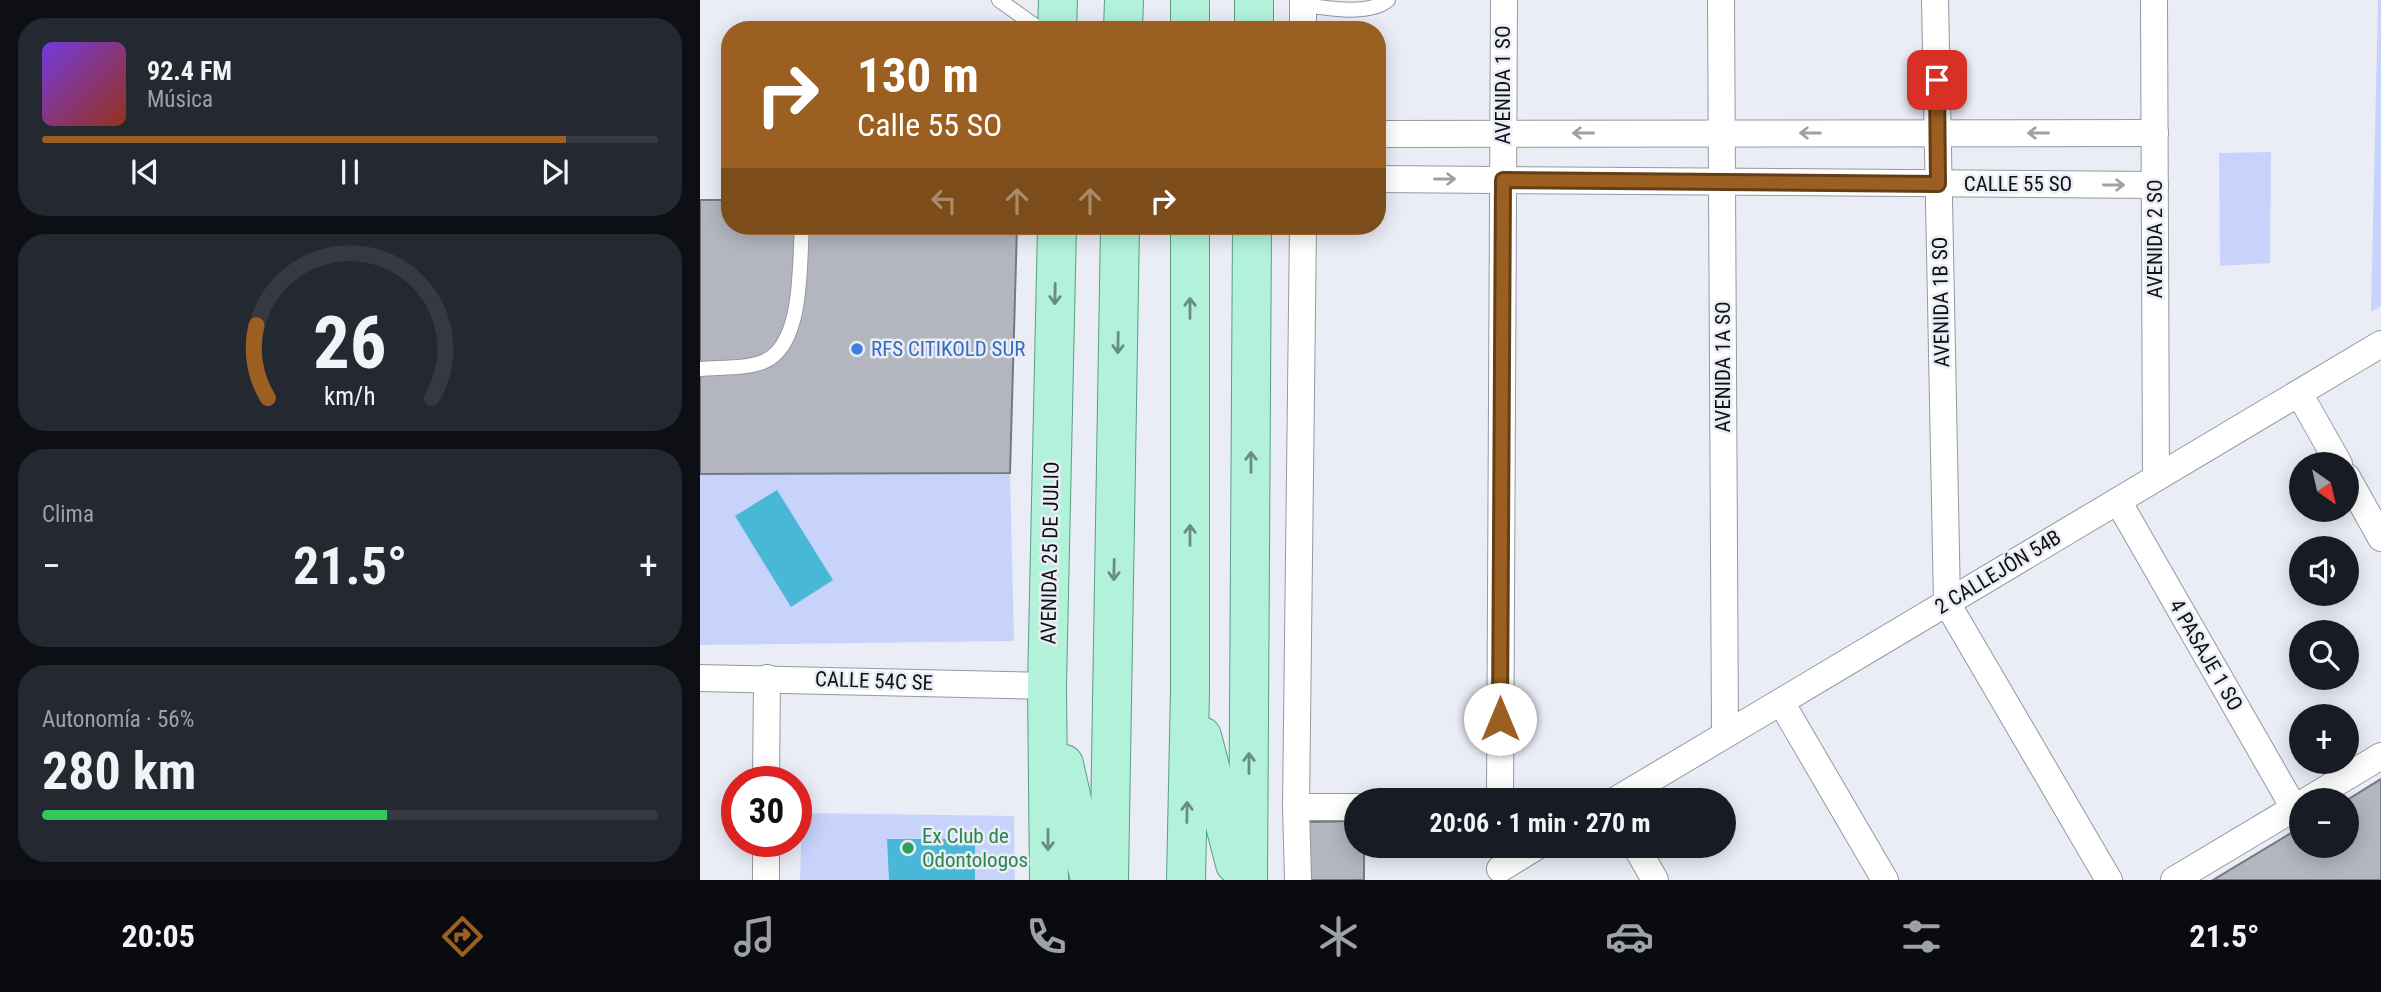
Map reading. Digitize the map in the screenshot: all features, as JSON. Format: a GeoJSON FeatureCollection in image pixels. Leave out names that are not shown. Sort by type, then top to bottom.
{"type":"FeatureCollection","features":[{"type":"Feature","properties":{"kind":"main road"},"geometry":{"type":"LineString","coordinates":[[1057,21],[1058,0]]}},
{"type":"Feature","properties":{"kind":"main road"},"geometry":{"type":"LineString","coordinates":[[1124,0],[1124,21]]}},
{"type":"Feature","properties":{"kind":"main road"},"geometry":{"type":"LineString","coordinates":[[1190,0],[1190,21]]}},
{"type":"Feature","properties":{"kind":"main road"},"geometry":{"type":"LineString","coordinates":[[1254,0],[1254,21]]}},
{"type":"Feature","properties":{"kind":"main road","name":"AVENIDA 25 DE JULIO"},"geometry":{"type":"LineString","coordinates":[[1049,880],[1047,686],[1057,235]]}},
{"type":"Feature","properties":{"kind":"main road"},"geometry":{"type":"LineString","coordinates":[[1109,880],[1120,235]]}},
{"type":"Feature","properties":{"kind":"main road"},"geometry":{"type":"LineString","coordinates":[[1186,880],[1190,690],[1190,235]]}},
{"type":"Feature","properties":{"kind":"main road"},"geometry":{"type":"LineString","coordinates":[[1248,880],[1252,235]]}},
{"type":"Feature","properties":{"kind":"main road"},"geometry":{"type":"LineString","coordinates":[[1047,686],[1090,880]]}},
{"type":"Feature","properties":{"kind":"main road"},"geometry":{"type":"LineString","coordinates":[[1190,690],[1239,880]]}},
{"type":"Feature","properties":{"kind":"street","name":"AVENIDA 1 SO"},"geometry":{"type":"LineString","coordinates":[[1500,788],[1504,0]]}},
{"type":"Feature","properties":{"kind":"street","name":"AVENIDA 1A SO"},"geometry":{"type":"LineString","coordinates":[[1721,0],[1726,734]]}},
{"type":"Feature","properties":{"kind":"street","name":"AVENIDA 1B SO"},"geometry":{"type":"LineString","coordinates":[[1935,0],[1947,603]]}},
{"type":"Feature","properties":{"kind":"street","name":"AVENIDA 2 SO"},"geometry":{"type":"LineString","coordinates":[[2154,0],[2156,478]]}},
{"type":"Feature","properties":{"kind":"street"},"geometry":{"type":"LineString","coordinates":[[1386,134],[2155,133]]}},
{"type":"Feature","properties":{"kind":"street","name":"CALLE 55 SO"},"geometry":{"type":"LineString","coordinates":[[1386,179],[2155,185]]}},
{"type":"Feature","properties":{"kind":"street"},"geometry":{"type":"LineString","coordinates":[[1298,880],[1296,807],[1303,235]]}},
{"type":"Feature","properties":{"kind":"street","name":"2 CALLEJÓN 54B"},"geometry":{"type":"LineString","coordinates":[[1636,788],[2381,344]]}},
{"type":"Feature","properties":{"kind":"street"},"geometry":{"type":"LineString","coordinates":[[2299,393],[2332,452]]}},
{"type":"Feature","properties":{"kind":"street"},"geometry":{"type":"LineString","coordinates":[[2359,499],[2381,538]]}},
{"type":"Feature","properties":{"kind":"street","name":"4 PASAJE 1 SO"},"geometry":{"type":"LineString","coordinates":[[2118,501],[2291,788]]}},
{"type":"Feature","properties":{"kind":"street"},"geometry":{"type":"LineString","coordinates":[[1947,603],[2109,880]]}},
{"type":"Feature","properties":{"kind":"street","name":"CALLE 54C SE"},"geometry":{"type":"LineString","coordinates":[[700,678],[1047,686]]}},
{"type":"Feature","properties":{"kind":"street"},"geometry":{"type":"LineString","coordinates":[[766,766],[767,678]]}},
{"type":"Feature","properties":{"kind":"street"},"geometry":{"type":"LineString","coordinates":[[1781,702],[1885,880]]}},
{"type":"Feature","properties":{"kind":"street"},"geometry":{"type":"LineString","coordinates":[[2328,788],[2381,756]]}},
{"type":"Feature","properties":{"kind":"street"},"geometry":{"type":"LineString","coordinates":[[1296,807],[1344,807]]}},
{"type":"Feature","properties":{"kind":"street"},"geometry":{"type":"LineString","coordinates":[[2174,880],[2289,811]]}},
{"type":"Feature","properties":{"kind":"street"},"geometry":{"type":"LineString","coordinates":[[766,857],[766,880]]}},
{"type":"Feature","properties":{"kind":"street"},"geometry":{"type":"LineString","coordinates":[[1643,858],[1656,880]]}},
{"type":"Feature","properties":{"kind":"lane"},"geometry":{"type":"LineString","coordinates":[[999,0],[1028,21]]}},
{"type":"Feature","properties":{"kind":"lane"},"geometry":{"type":"LineString","coordinates":[[1303,12],[1360,9],[1383,4],[1388,0]]}},
{"type":"Feature","properties":{"kind":"lane"},"geometry":{"type":"LineString","coordinates":[[700,369],[764,362],[781,350],[793,330],[801,235]]}},
{"type":"Feature","properties":{"kind":"shaded area"},"geometry":{"type":"Polygon","coordinates":[[[2378,0],[2381,0],[2381,306],[2371,312],[2378,0]]]}},
{"type":"Feature","properties":{"kind":"shaded area"},"geometry":{"type":"Polygon","coordinates":[[[2271,152],[2270,263],[2220,266],[2219,153],[2271,152]]]}},
{"type":"Feature","properties":{"kind":"shaded area"},"geometry":{"type":"Polygon","coordinates":[[[1010,473],[1014,641],[700,645],[700,474],[1010,473]]]}},
{"type":"Feature","properties":{"kind":"shaded area"},"geometry":{"type":"Polygon","coordinates":[[[777,490],[833,580],[791,607],[735,516],[777,490]]]}},
{"type":"Feature","properties":{"kind":"shaded area","name":"Ex Club de Odontologos"},"geometry":{"type":"Polygon","coordinates":[[[812,813],[1014,816],[1015,880],[800,880],[801,857],[812,857],[812,813]]]}},
{"type":"Feature","properties":{"kind":"shaded area"},"geometry":{"type":"Polygon","coordinates":[[[887,839],[975,839],[975,880],[889,880],[887,839]]]}},
{"type":"Feature","properties":{"kind":"building","name":"RFS CITIKOLD SUR"},"geometry":{"type":"Polygon","coordinates":[[[700,200],[721,200],[721,235],[1017,235],[1010,473],[700,474],[700,200]]]}},
{"type":"Feature","properties":{"kind":"building"},"geometry":{"type":"Polygon","coordinates":[[[2381,779],[2381,880],[2213,880],[2289,834],[2289,858],[2359,858],[2359,793],[2381,779]]]}},
{"type":"Feature","properties":{"kind":"building"},"geometry":{"type":"Polygon","coordinates":[[[1344,821],[1344,858],[1364,858],[1364,880],[1308,880],[1307,822],[1344,821]]]}},
{"type":"Feature","properties":{"kind":"place","name":"RFS CITIKOLD SUR"},"geometry":{"type":"Point","coordinates":[857,349]}},
{"type":"Feature","properties":{"kind":"place","name":"Ex Club de Odontologos"},"geometry":{"type":"Point","coordinates":[908,848]}},
{"type":"Feature","properties":{"kind":"route"},"geometry":{"type":"LineString","coordinates":[[1500,719],[1503,180],[1938,184],[1937,80]]}}]}
